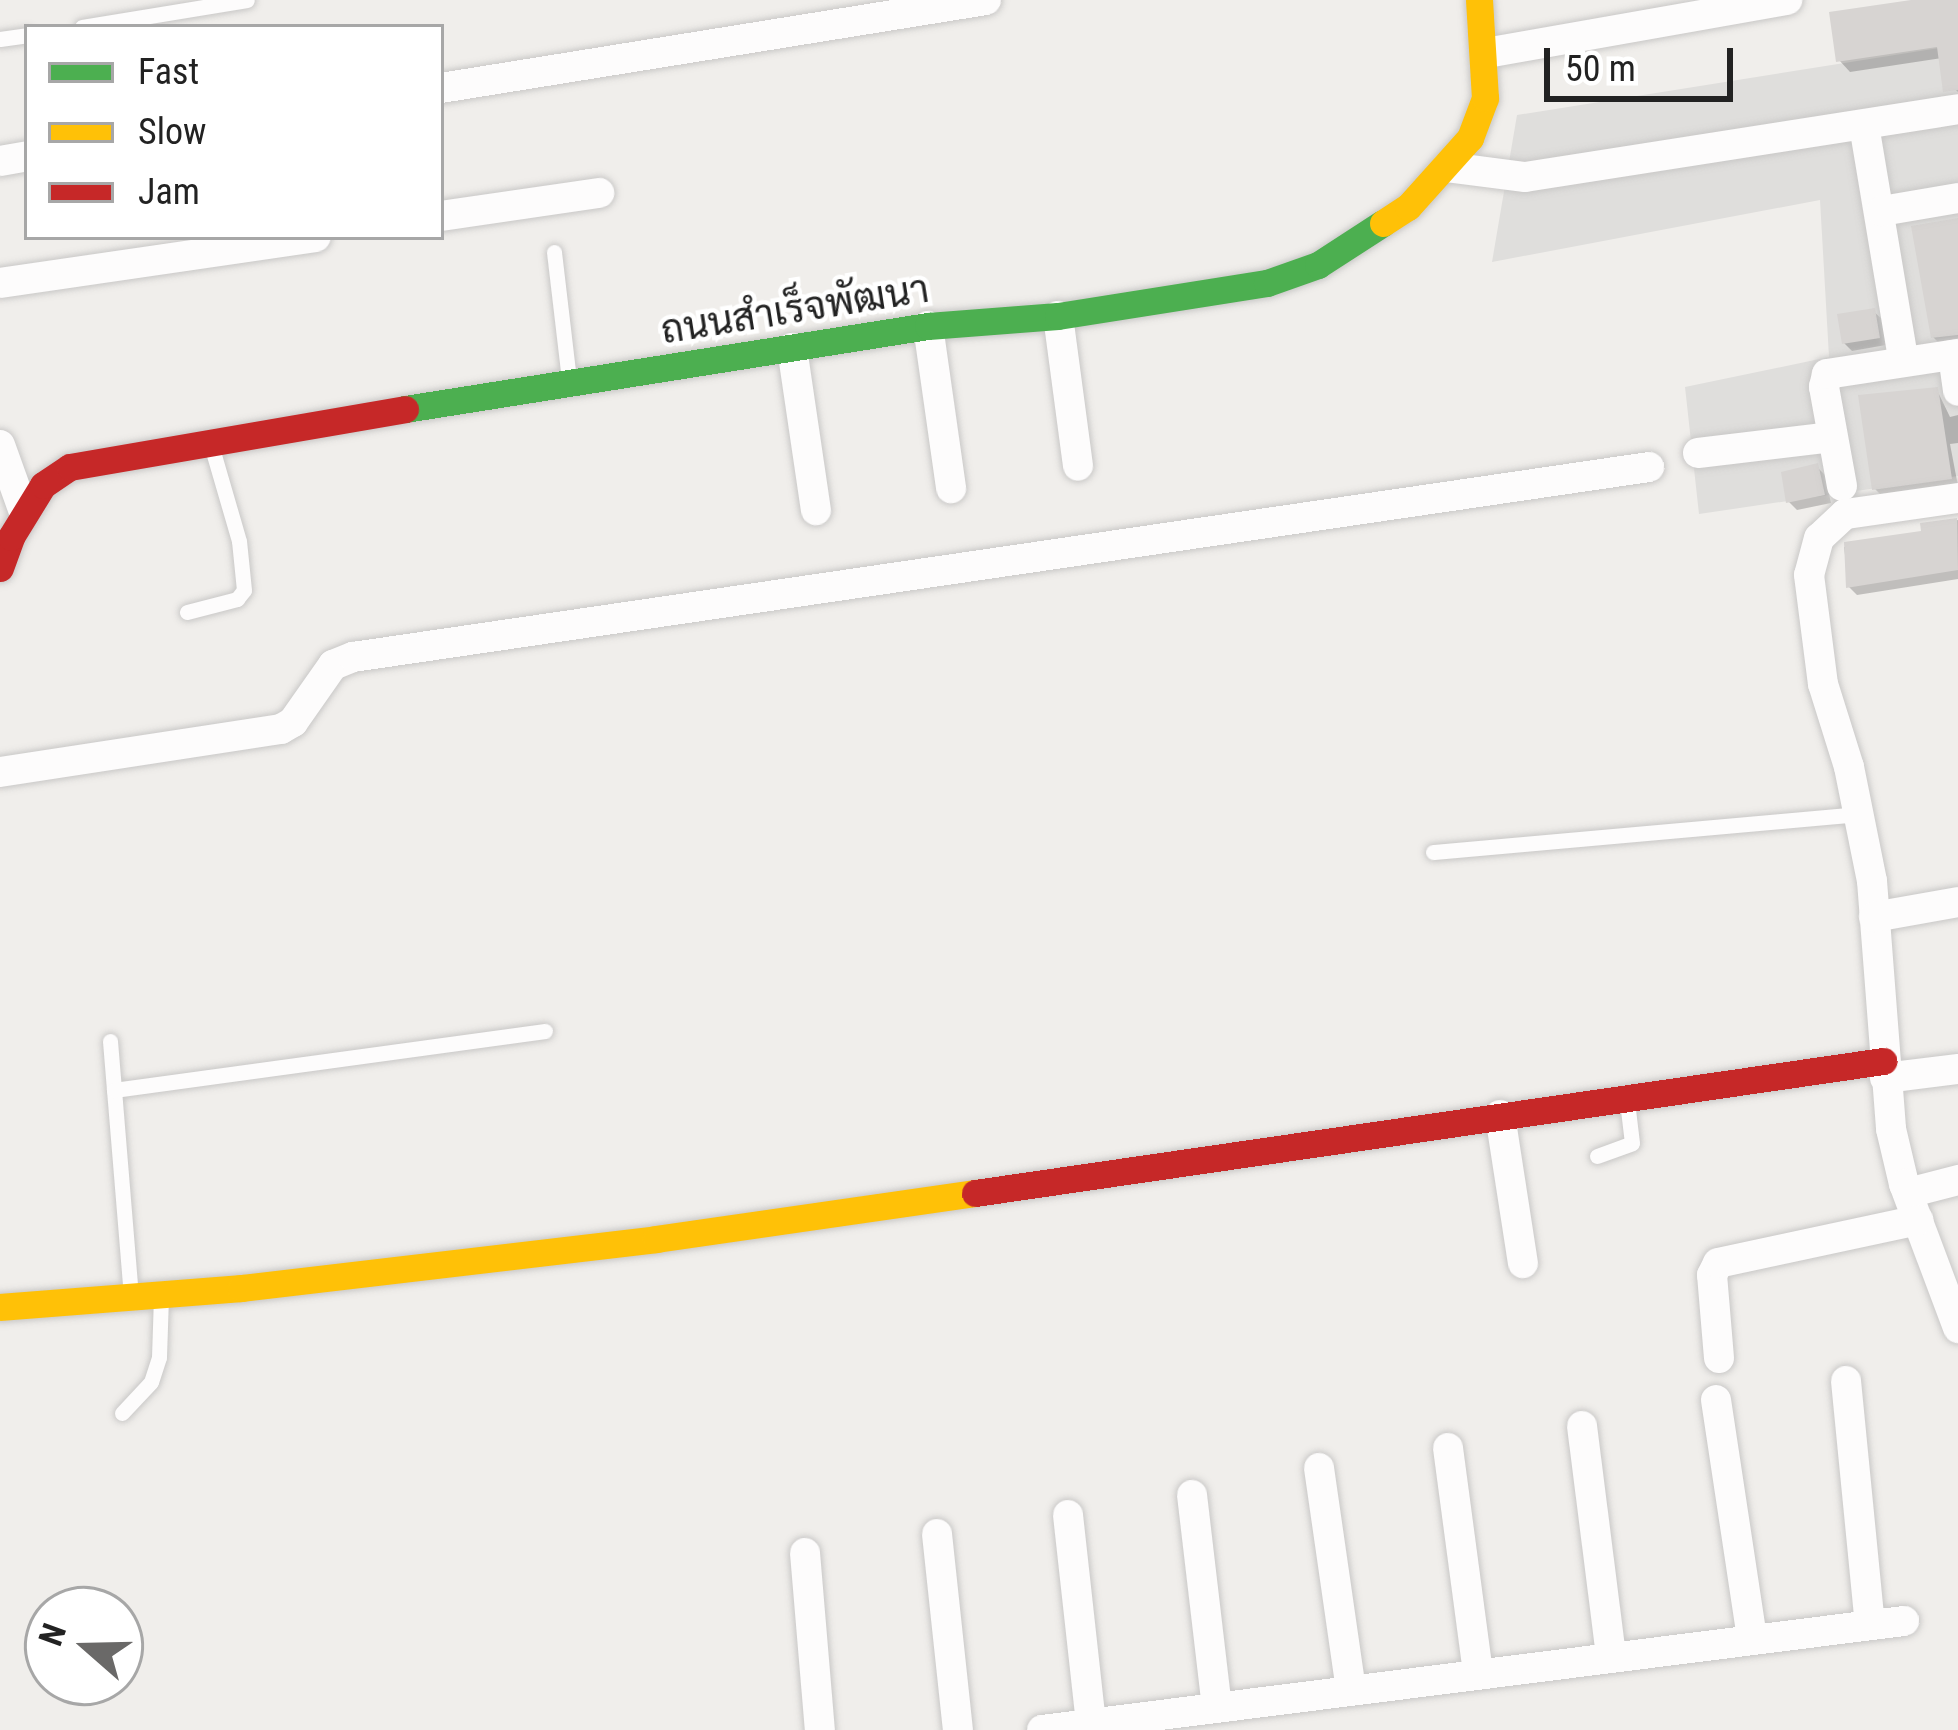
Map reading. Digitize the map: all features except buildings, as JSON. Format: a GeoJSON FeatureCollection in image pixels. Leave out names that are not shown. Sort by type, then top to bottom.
{"type":"FeatureCollection","features":[{"type":"Feature","properties":{"kind":"street"},"geometry":{"type":"LineString","coordinates":[[444,88],[986,0]]}},
{"type":"Feature","properties":{"kind":"street","name":"ถนนสำเร็จพัฒนา"},"geometry":{"type":"LineString","coordinates":[[0,568],[24,512],[43,485],[70,467],[209,438],[928,326],[1058,316],[1268,283],[1318,265],[1408,207],[1470,138],[1485,98],[1486,53],[1479,0]]}},
{"type":"Feature","properties":{"kind":"street"},"geometry":{"type":"LineString","coordinates":[[1486,53],[1787,0]]}},
{"type":"Feature","properties":{"kind":"street"},"geometry":{"type":"LineString","coordinates":[[1447,167],[1525,177],[1958,109]]}},
{"type":"Feature","properties":{"kind":"street"},"geometry":{"type":"LineString","coordinates":[[1864,125],[1882,211],[1903,359]]}},
{"type":"Feature","properties":{"kind":"street"},"geometry":{"type":"LineString","coordinates":[[444,216],[599,193]]}},
{"type":"Feature","properties":{"kind":"street"},"geometry":{"type":"LineString","coordinates":[[1882,211],[1958,198]]}},
{"type":"Feature","properties":{"kind":"street"},"geometry":{"type":"LineString","coordinates":[[0,284],[296,240]]}},
{"type":"Feature","properties":{"kind":"street"},"geometry":{"type":"LineString","coordinates":[[1058,316],[1078,466]]}},
{"type":"Feature","properties":{"kind":"street"},"geometry":{"type":"LineString","coordinates":[[928,326],[951,488]]}},
{"type":"Feature","properties":{"kind":"street"},"geometry":{"type":"LineString","coordinates":[[792,348],[816,510]]}},
{"type":"Feature","properties":{"kind":"street"},"geometry":{"type":"LineString","coordinates":[[1842,486],[1827,374],[1903,359],[1955,355],[1958,391]]}},
{"type":"Feature","properties":{"kind":"street"},"geometry":{"type":"LineString","coordinates":[[1698,453],[1832,437]]}},
{"type":"Feature","properties":{"kind":"street"},"geometry":{"type":"LineString","coordinates":[[0,445],[24,512]]}},
{"type":"Feature","properties":{"kind":"street"},"geometry":{"type":"LineString","coordinates":[[0,772],[281,729],[292,722],[333,664],[353,657],[1649,467]]}},
{"type":"Feature","properties":{"kind":"street"},"geometry":{"type":"LineString","coordinates":[[1958,499],[1845,514],[1813,552],[1809,602],[1823,684],[1860,814],[1874,917],[1884,1070],[1913,1206],[1950,1287],[1958,1328]]}},
{"type":"Feature","properties":{"kind":"street"},"geometry":{"type":"LineString","coordinates":[[1874,917],[1958,902]]}},
{"type":"Feature","properties":{"kind":"street"},"geometry":{"type":"LineString","coordinates":[[0,1307],[161,1296],[656,1238],[1626,1095],[1884,1070],[1958,1069]]}},
{"type":"Feature","properties":{"kind":"street"},"geometry":{"type":"LineString","coordinates":[[1500,1115],[1523,1263]]}},
{"type":"Feature","properties":{"kind":"street"},"geometry":{"type":"LineString","coordinates":[[1719,1358],[1712,1275],[1718,1263],[1913,1206],[1958,1180]]}},
{"type":"Feature","properties":{"kind":"street"},"geometry":{"type":"LineString","coordinates":[[1846,1382],[1870,1625]]}},
{"type":"Feature","properties":{"kind":"street"},"geometry":{"type":"LineString","coordinates":[[1716,1400],[1752,1636]]}},
{"type":"Feature","properties":{"kind":"street"},"geometry":{"type":"LineString","coordinates":[[1582,1426],[1611,1655]]}},
{"type":"Feature","properties":{"kind":"street"},"geometry":{"type":"LineString","coordinates":[[1448,1448],[1478,1673]]}},
{"type":"Feature","properties":{"kind":"street"},"geometry":{"type":"LineString","coordinates":[[1319,1468],[1351,1689]]}},
{"type":"Feature","properties":{"kind":"street"},"geometry":{"type":"LineString","coordinates":[[1192,1495],[1217,1706]]}},
{"type":"Feature","properties":{"kind":"street"},"geometry":{"type":"LineString","coordinates":[[1069,1515],[1091,1724]]}},
{"type":"Feature","properties":{"kind":"street"},"geometry":{"type":"LineString","coordinates":[[937,1534],[958,1730]]}},
{"type":"Feature","properties":{"kind":"street"},"geometry":{"type":"LineString","coordinates":[[805,1553],[820,1730]]}},
{"type":"Feature","properties":{"kind":"street"},"geometry":{"type":"LineString","coordinates":[[1042,1730],[1752,1636],[1904,1622]]}},
{"type":"Feature","properties":{"kind":"lane"},"geometry":{"type":"LineString","coordinates":[[100,24],[247,0]]}},
{"type":"Feature","properties":{"kind":"lane"},"geometry":{"type":"LineString","coordinates":[[554,252],[570,385]]}},
{"type":"Feature","properties":{"kind":"lane"},"geometry":{"type":"LineString","coordinates":[[187,612],[237,599],[246,574],[209,438]]}},
{"type":"Feature","properties":{"kind":"lane"},"geometry":{"type":"LineString","coordinates":[[1433,852],[1860,814]]}},
{"type":"Feature","properties":{"kind":"lane"},"geometry":{"type":"LineString","coordinates":[[114,1090],[545,1030]]}},
{"type":"Feature","properties":{"kind":"lane"},"geometry":{"type":"LineString","coordinates":[[110,1040],[131,1297]]}},
{"type":"Feature","properties":{"kind":"lane"},"geometry":{"type":"LineString","coordinates":[[1597,1156],[1632,1143],[1626,1095]]}},
{"type":"Feature","properties":{"kind":"lane"},"geometry":{"type":"LineString","coordinates":[[122,1413],[151,1382],[159,1357],[161,1296]]}},
{"type":"Feature","properties":{"kind":"shaded area"},"geometry":{"type":"Polygon","coordinates":[[[1958,45],[1958,476],[1699,514],[1685,387],[1829,357],[1820,200],[1492,262],[1517,115],[1958,45]]]}},
{"type":"Feature","properties":{"kind":"traffic: fast"},"geometry":{"type":"LineString","coordinates":[[405,409],[928,326],[1058,316],[1267,283],[1318,265],[1383,223]]}},
{"type":"Feature","properties":{"kind":"traffic: slow"},"geometry":{"type":"LineString","coordinates":[[1383,223],[1408,207],[1470,138],[1485,98],[1479,0]]}},
{"type":"Feature","properties":{"kind":"traffic: slow"},"geometry":{"type":"LineString","coordinates":[[0,1307],[241,1288],[656,1239],[975,1193]]}},
{"type":"Feature","properties":{"kind":"traffic: jam"},"geometry":{"type":"LineString","coordinates":[[0,568],[11,537],[43,485],[70,467],[405,409]]}},
{"type":"Feature","properties":{"kind":"traffic: jam"},"geometry":{"type":"LineString","coordinates":[[975,1193],[1883,1061]]}}]}
